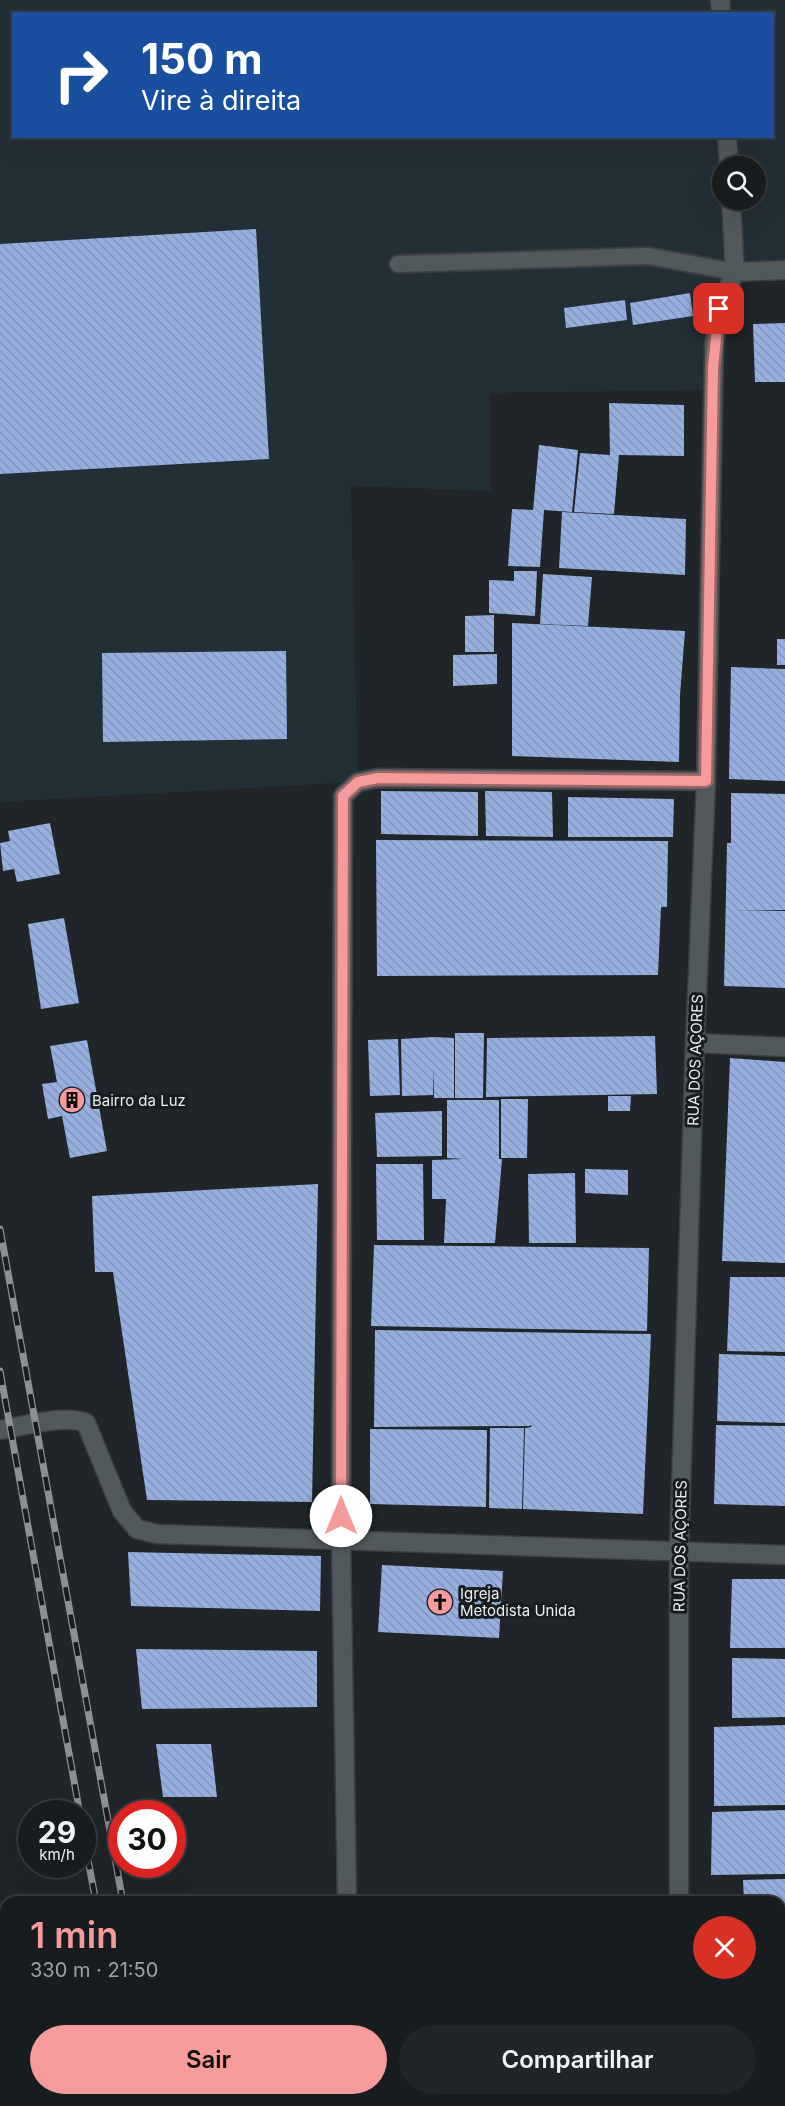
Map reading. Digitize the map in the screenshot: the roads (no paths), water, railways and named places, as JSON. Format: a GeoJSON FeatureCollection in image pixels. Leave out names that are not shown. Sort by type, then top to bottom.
{"type":"FeatureCollection","features":[{"type":"Feature","properties":{"kind":"street"},"geometry":{"type":"LineString","coordinates":[[727,138],[728,156]]}},
{"type":"Feature","properties":{"kind":"street"},"geometry":{"type":"LineString","coordinates":[[732,210],[735,272],[785,270]]}},
{"type":"Feature","properties":{"kind":"street","name":"RUA DOS AÇORES"},"geometry":{"type":"LineString","coordinates":[[679,1896],[679,1552],[695,1043],[706,781],[714,345],[719,309],[735,272]]}},
{"type":"Feature","properties":{"kind":"street"},"geometry":{"type":"LineString","coordinates":[[347,1896],[341,1540],[343,796],[358,782],[378,778],[706,781]]}},
{"type":"Feature","properties":{"kind":"street"},"geometry":{"type":"LineString","coordinates":[[695,1043],[785,1047]]}},
{"type":"Feature","properties":{"kind":"street"},"geometry":{"type":"LineString","coordinates":[[0,1430],[61,1419],[76,1419],[86,1423],[122,1511],[137,1529],[157,1534],[785,1555]]}},
{"type":"Feature","properties":{"kind":"lane"},"geometry":{"type":"LineString","coordinates":[[398,264],[648,256],[735,272]]}},
{"type":"Feature","properties":{"kind":"railway"},"geometry":{"type":"LineString","coordinates":[[0,1229],[122,1896]]}},
{"type":"Feature","properties":{"kind":"railway"},"geometry":{"type":"LineString","coordinates":[[0,1371],[77,1800]]}},
{"type":"Feature","properties":{"kind":"railway"},"geometry":{"type":"LineString","coordinates":[[91,1878],[95,1896]]}},
{"type":"Feature","properties":{"kind":"place","name":"Bairro da Luz"},"geometry":{"type":"Point","coordinates":[72,1100]}},
{"type":"Feature","properties":{"kind":"place","name":"Igreja Metodista Unida"},"geometry":{"type":"Point","coordinates":[440,1602]}}]}
